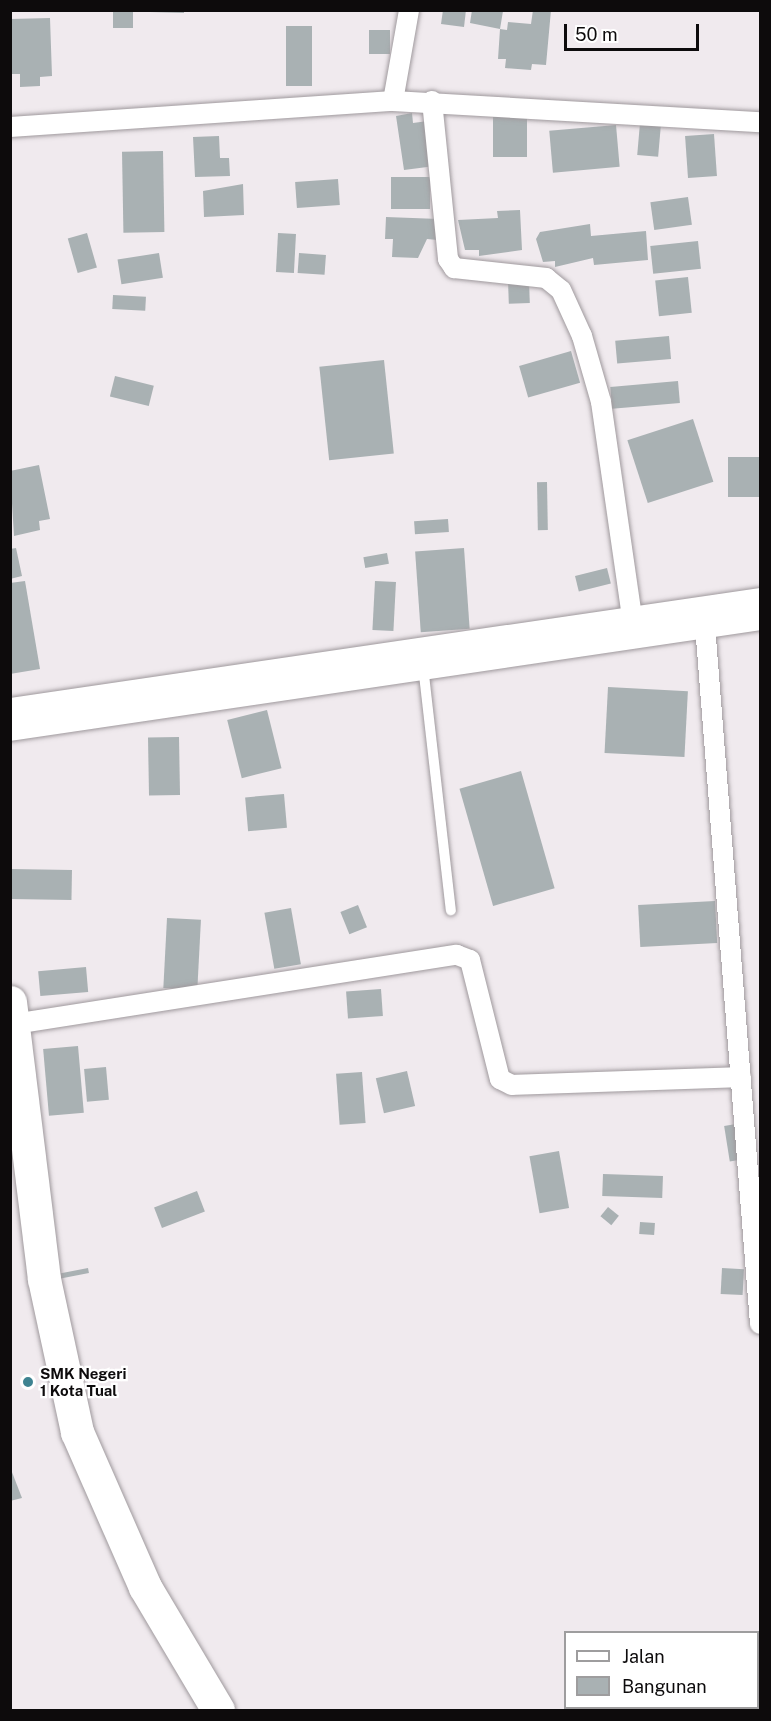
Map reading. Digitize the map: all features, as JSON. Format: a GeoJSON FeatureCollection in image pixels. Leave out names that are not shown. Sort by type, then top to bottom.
{"type":"FeatureCollection","features":[{"type":"Feature","properties":{"kind":"highway"},"geometry":{"type":"LineString","coordinates":[[12,1013],[46,1289],[77,1432],[146,1587],[218,1710]]}},
{"type":"Feature","properties":{"kind":"street"},"geometry":{"type":"LineString","coordinates":[[393,101],[408,10]]}},
{"type":"Feature","properties":{"kind":"street"},"geometry":{"type":"LineString","coordinates":[[10,127],[393,101],[432,101],[760,122]]}},
{"type":"Feature","properties":{"kind":"street"},"geometry":{"type":"LineString","coordinates":[[432,101],[448,259],[454,268],[546,278],[561,290],[582,336],[601,402],[633,616]]}},
{"type":"Feature","properties":{"kind":"street"},"geometry":{"type":"LineString","coordinates":[[10,729],[633,616],[760,600]]}},
{"type":"Feature","properties":{"kind":"street"},"geometry":{"type":"LineString","coordinates":[[10,710],[421,656],[760,618]]}},
{"type":"Feature","properties":{"kind":"street"},"geometry":{"type":"LineString","coordinates":[[705,625],[760,1324]]}},
{"type":"Feature","properties":{"kind":"street"},"geometry":{"type":"LineString","coordinates":[[12,1013],[457,955],[470,960],[500,1078],[512,1085],[741,1077]]}},
{"type":"Feature","properties":{"kind":"lane"},"geometry":{"type":"LineString","coordinates":[[421,656],[451,910]]}},
{"type":"Feature","properties":{"kind":"building"},"geometry":{"type":"Polygon","coordinates":[[[113,10],[133,10],[133,28],[113,28],[113,10]]]}},
{"type":"Feature","properties":{"kind":"building"},"geometry":{"type":"Polygon","coordinates":[[[150,10],[184,10],[184,13],[150,12],[150,10]]]}},
{"type":"Feature","properties":{"kind":"building"},"geometry":{"type":"Polygon","coordinates":[[[443,10],[466,10],[464,27],[441,24],[443,10]]]}},
{"type":"Feature","properties":{"kind":"building"},"geometry":{"type":"Polygon","coordinates":[[[472,10],[503,11],[500,29],[470,23],[472,10]]]}},
{"type":"Feature","properties":{"kind":"building"},"geometry":{"type":"Polygon","coordinates":[[[533,10],[551,10],[546,65],[532,64],[531,70],[505,68],[506,59],[498,59],[500,29],[507,30],[508,22],[531,24],[533,10]]]}},
{"type":"Feature","properties":{"kind":"building"},"geometry":{"type":"Polygon","coordinates":[[[50,18],[52,76],[40,77],[40,86],[20,87],[20,74],[10,74],[10,19],[50,18]]]}},
{"type":"Feature","properties":{"kind":"building"},"geometry":{"type":"Polygon","coordinates":[[[286,26],[312,26],[312,86],[286,86],[286,26]]]}},
{"type":"Feature","properties":{"kind":"building"},"geometry":{"type":"Polygon","coordinates":[[[369,30],[390,30],[390,54],[369,54],[369,30]]]}},
{"type":"Feature","properties":{"kind":"building"},"geometry":{"type":"Polygon","coordinates":[[[412,113],[413,123],[428,121],[435,166],[404,170],[396,116],[412,113]]]}},
{"type":"Feature","properties":{"kind":"building"},"geometry":{"type":"Polygon","coordinates":[[[493,117],[527,117],[527,157],[493,157],[493,117]]]}},
{"type":"Feature","properties":{"kind":"building"},"geometry":{"type":"Polygon","coordinates":[[[640,123],[661,125],[658,157],[637,155],[640,123]]]}},
{"type":"Feature","properties":{"kind":"building"},"geometry":{"type":"Polygon","coordinates":[[[616,125],[620,167],[553,173],[549,131],[616,125]]]}},
{"type":"Feature","properties":{"kind":"building"},"geometry":{"type":"Polygon","coordinates":[[[714,134],[717,176],[688,178],[685,136],[714,134]]]}},
{"type":"Feature","properties":{"kind":"building"},"geometry":{"type":"Polygon","coordinates":[[[219,136],[220,158],[229,158],[230,176],[195,177],[193,137],[219,136]]]}},
{"type":"Feature","properties":{"kind":"building"},"geometry":{"type":"Polygon","coordinates":[[[163,151],[164,232],[123,233],[122,152],[163,151]]]}},
{"type":"Feature","properties":{"kind":"building"},"geometry":{"type":"Polygon","coordinates":[[[391,177],[430,177],[430,209],[391,209],[391,177]]]}},
{"type":"Feature","properties":{"kind":"building"},"geometry":{"type":"Polygon","coordinates":[[[338,179],[340,205],[297,208],[295,182],[338,179]]]}},
{"type":"Feature","properties":{"kind":"building"},"geometry":{"type":"Polygon","coordinates":[[[243,184],[244,215],[204,217],[203,191],[243,184]]]}},
{"type":"Feature","properties":{"kind":"building"},"geometry":{"type":"Polygon","coordinates":[[[688,197],[692,225],[654,230],[650,202],[688,197]]]}},
{"type":"Feature","properties":{"kind":"building"},"geometry":{"type":"Polygon","coordinates":[[[520,210],[522,250],[479,256],[479,250],[465,250],[458,220],[498,218],[497,211],[520,210]]]}},
{"type":"Feature","properties":{"kind":"building"},"geometry":{"type":"Polygon","coordinates":[[[386,217],[439,219],[438,240],[427,239],[418,258],[392,257],[393,239],[385,239],[386,217]]]}},
{"type":"Feature","properties":{"kind":"building"},"geometry":{"type":"Polygon","coordinates":[[[590,224],[591,236],[646,231],[648,260],[594,265],[593,258],[555,267],[555,261],[543,262],[536,239],[540,232],[590,224]]]}},
{"type":"Feature","properties":{"kind":"building"},"geometry":{"type":"Polygon","coordinates":[[[87,233],[97,268],[78,273],[68,239],[87,233]]]}},
{"type":"Feature","properties":{"kind":"building"},"geometry":{"type":"Polygon","coordinates":[[[278,233],[296,234],[294,273],[276,272],[278,233]]]}},
{"type":"Feature","properties":{"kind":"building"},"geometry":{"type":"Polygon","coordinates":[[[698,241],[701,269],[653,274],[650,246],[698,241]]]}},
{"type":"Feature","properties":{"kind":"building"},"geometry":{"type":"Polygon","coordinates":[[[159,253],[163,278],[121,284],[118,260],[159,253]]]}},
{"type":"Feature","properties":{"kind":"building"},"geometry":{"type":"Polygon","coordinates":[[[299,253],[326,255],[325,275],[298,273],[299,253]]]}},
{"type":"Feature","properties":{"kind":"building"},"geometry":{"type":"Polygon","coordinates":[[[688,277],[692,313],[659,316],[655,280],[688,277]]]}},
{"type":"Feature","properties":{"kind":"building"},"geometry":{"type":"Polygon","coordinates":[[[529,280],[530,303],[509,304],[508,281],[529,280]]]}},
{"type":"Feature","properties":{"kind":"building"},"geometry":{"type":"Polygon","coordinates":[[[113,295],[146,297],[145,311],[112,309],[113,295]]]}},
{"type":"Feature","properties":{"kind":"building"},"geometry":{"type":"Polygon","coordinates":[[[669,336],[671,359],[617,364],[615,341],[669,336]]]}},
{"type":"Feature","properties":{"kind":"building"},"geometry":{"type":"Polygon","coordinates":[[[571,351],[580,383],[528,398],[519,366],[571,351]]]}},
{"type":"Feature","properties":{"kind":"building"},"geometry":{"type":"Polygon","coordinates":[[[384,360],[394,453],[329,460],[319,367],[384,360]]]}},
{"type":"Feature","properties":{"kind":"building"},"geometry":{"type":"Polygon","coordinates":[[[115,376],[154,386],[149,406],[110,396],[115,376]]]}},
{"type":"Feature","properties":{"kind":"building"},"geometry":{"type":"Polygon","coordinates":[[[678,381],[680,403],[612,409],[610,387],[678,381]]]}},
{"type":"Feature","properties":{"kind":"building"},"geometry":{"type":"Polygon","coordinates":[[[693,419],[713,482],[648,503],[627,440],[693,419]]]}},
{"type":"Feature","properties":{"kind":"building"},"geometry":{"type":"Polygon","coordinates":[[[728,457],[760,457],[760,497],[728,497],[728,457]]]}},
{"type":"Feature","properties":{"kind":"building"},"geometry":{"type":"Polygon","coordinates":[[[39,465],[50,519],[39,521],[40,530],[14,536],[10,471],[39,465]]]}},
{"type":"Feature","properties":{"kind":"building"},"geometry":{"type":"Polygon","coordinates":[[[537,482],[547,482],[548,530],[538,530],[537,482]]]}},
{"type":"Feature","properties":{"kind":"building"},"geometry":{"type":"Polygon","coordinates":[[[448,519],[449,532],[415,534],[414,521],[448,519]]]}},
{"type":"Feature","properties":{"kind":"building"},"geometry":{"type":"Polygon","coordinates":[[[16,548],[22,576],[10,579],[10,549],[16,548]]]}},
{"type":"Feature","properties":{"kind":"building"},"geometry":{"type":"Polygon","coordinates":[[[464,548],[470,629],[421,632],[415,551],[464,548]]]}},
{"type":"Feature","properties":{"kind":"building"},"geometry":{"type":"Polygon","coordinates":[[[387,553],[389,564],[365,568],[363,557],[387,553]]]}},
{"type":"Feature","properties":{"kind":"building"},"geometry":{"type":"Polygon","coordinates":[[[607,568],[611,584],[579,592],[575,576],[607,568]]]}},
{"type":"Feature","properties":{"kind":"building"},"geometry":{"type":"Polygon","coordinates":[[[25,581],[40,669],[10,674],[10,583],[25,581]]]}},
{"type":"Feature","properties":{"kind":"building"},"geometry":{"type":"Polygon","coordinates":[[[375,581],[396,582],[393,631],[372,630],[375,581]]]}},
{"type":"Feature","properties":{"kind":"building"},"geometry":{"type":"Polygon","coordinates":[[[608,687],[688,691],[684,757],[605,753],[608,687]]]}},
{"type":"Feature","properties":{"kind":"building"},"geometry":{"type":"Polygon","coordinates":[[[267,710],[282,768],[242,778],[227,720],[267,710]]]}},
{"type":"Feature","properties":{"kind":"building"},"geometry":{"type":"Polygon","coordinates":[[[179,737],[180,795],[149,796],[148,738],[179,737]]]}},
{"type":"Feature","properties":{"kind":"building"},"geometry":{"type":"Polygon","coordinates":[[[521,771],[555,888],[493,906],[459,789],[521,771]]]}},
{"type":"Feature","properties":{"kind":"building"},"geometry":{"type":"Polygon","coordinates":[[[284,794],[287,828],[248,831],[245,797],[284,794]]]}},
{"type":"Feature","properties":{"kind":"building"},"geometry":{"type":"Polygon","coordinates":[[[11,869],[72,870],[71,900],[10,899],[11,869]]]}},
{"type":"Feature","properties":{"kind":"building"},"geometry":{"type":"Polygon","coordinates":[[[715,901],[717,943],[640,947],[638,905],[715,901]]]}},
{"type":"Feature","properties":{"kind":"building"},"geometry":{"type":"Polygon","coordinates":[[[358,905],[367,927],[349,934],[340,912],[358,905]]]}},
{"type":"Feature","properties":{"kind":"building"},"geometry":{"type":"Polygon","coordinates":[[[291,908],[301,964],[274,969],[264,913],[291,908]]]}},
{"type":"Feature","properties":{"kind":"building"},"geometry":{"type":"Polygon","coordinates":[[[167,918],[201,920],[197,990],[163,988],[167,918]]]}},
{"type":"Feature","properties":{"kind":"building"},"geometry":{"type":"Polygon","coordinates":[[[86,967],[88,992],[40,996],[38,971],[86,967]]]}},
{"type":"Feature","properties":{"kind":"building"},"geometry":{"type":"Polygon","coordinates":[[[381,989],[383,1016],[348,1018],[346,991],[381,989]]]}},
{"type":"Feature","properties":{"kind":"building"},"geometry":{"type":"Polygon","coordinates":[[[78,1046],[84,1113],[49,1116],[43,1049],[78,1046]]]}},
{"type":"Feature","properties":{"kind":"building"},"geometry":{"type":"Polygon","coordinates":[[[106,1067],[109,1100],[87,1102],[84,1069],[106,1067]]]}},
{"type":"Feature","properties":{"kind":"building"},"geometry":{"type":"Polygon","coordinates":[[[407,1071],[415,1106],[384,1113],[376,1078],[407,1071]]]}},
{"type":"Feature","properties":{"kind":"building"},"geometry":{"type":"Polygon","coordinates":[[[362,1072],[366,1123],[340,1125],[336,1074],[362,1072]]]}},
{"type":"Feature","properties":{"kind":"building"},"geometry":{"type":"Polygon","coordinates":[[[736,1124],[742,1160],[730,1161],[724,1126],[736,1124]]]}},
{"type":"Feature","properties":{"kind":"building"},"geometry":{"type":"Polygon","coordinates":[[[559,1151],[569,1208],[540,1213],[529,1156],[559,1151]]]}},
{"type":"Feature","properties":{"kind":"building"},"geometry":{"type":"Polygon","coordinates":[[[603,1174],[663,1176],[662,1198],[602,1196],[603,1174]]]}},
{"type":"Feature","properties":{"kind":"building"},"geometry":{"type":"Polygon","coordinates":[[[197,1191],[205,1212],[162,1228],[154,1207],[197,1191]]]}},
{"type":"Feature","properties":{"kind":"building"},"geometry":{"type":"Polygon","coordinates":[[[608,1207],[619,1216],[611,1225],[600,1216],[608,1207]]]}},
{"type":"Feature","properties":{"kind":"building"},"geometry":{"type":"Polygon","coordinates":[[[640,1222],[655,1223],[654,1235],[639,1234],[640,1222]]]}},
{"type":"Feature","properties":{"kind":"building"},"geometry":{"type":"Polygon","coordinates":[[[88,1268],[89,1273],[52,1280],[51,1275],[88,1268]]]}},
{"type":"Feature","properties":{"kind":"building"},"geometry":{"type":"Polygon","coordinates":[[[722,1268],[744,1269],[743,1295],[721,1294],[722,1268]]]}},
{"type":"Feature","properties":{"kind":"building"},"geometry":{"type":"Polygon","coordinates":[[[10,1467],[22,1498],[10,1501],[10,1467]]]}},
{"type":"Feature","properties":{"kind":"building"},"geometry":{"type":"Polygon","coordinates":[[[760,1646],[760,1673],[759,1673],[760,1646]]]}},
{"type":"Feature","properties":{"kind":"place","name":"SMK Negeri 1 Kota Tual"},"geometry":{"type":"Point","coordinates":[28,1382]}}]}
